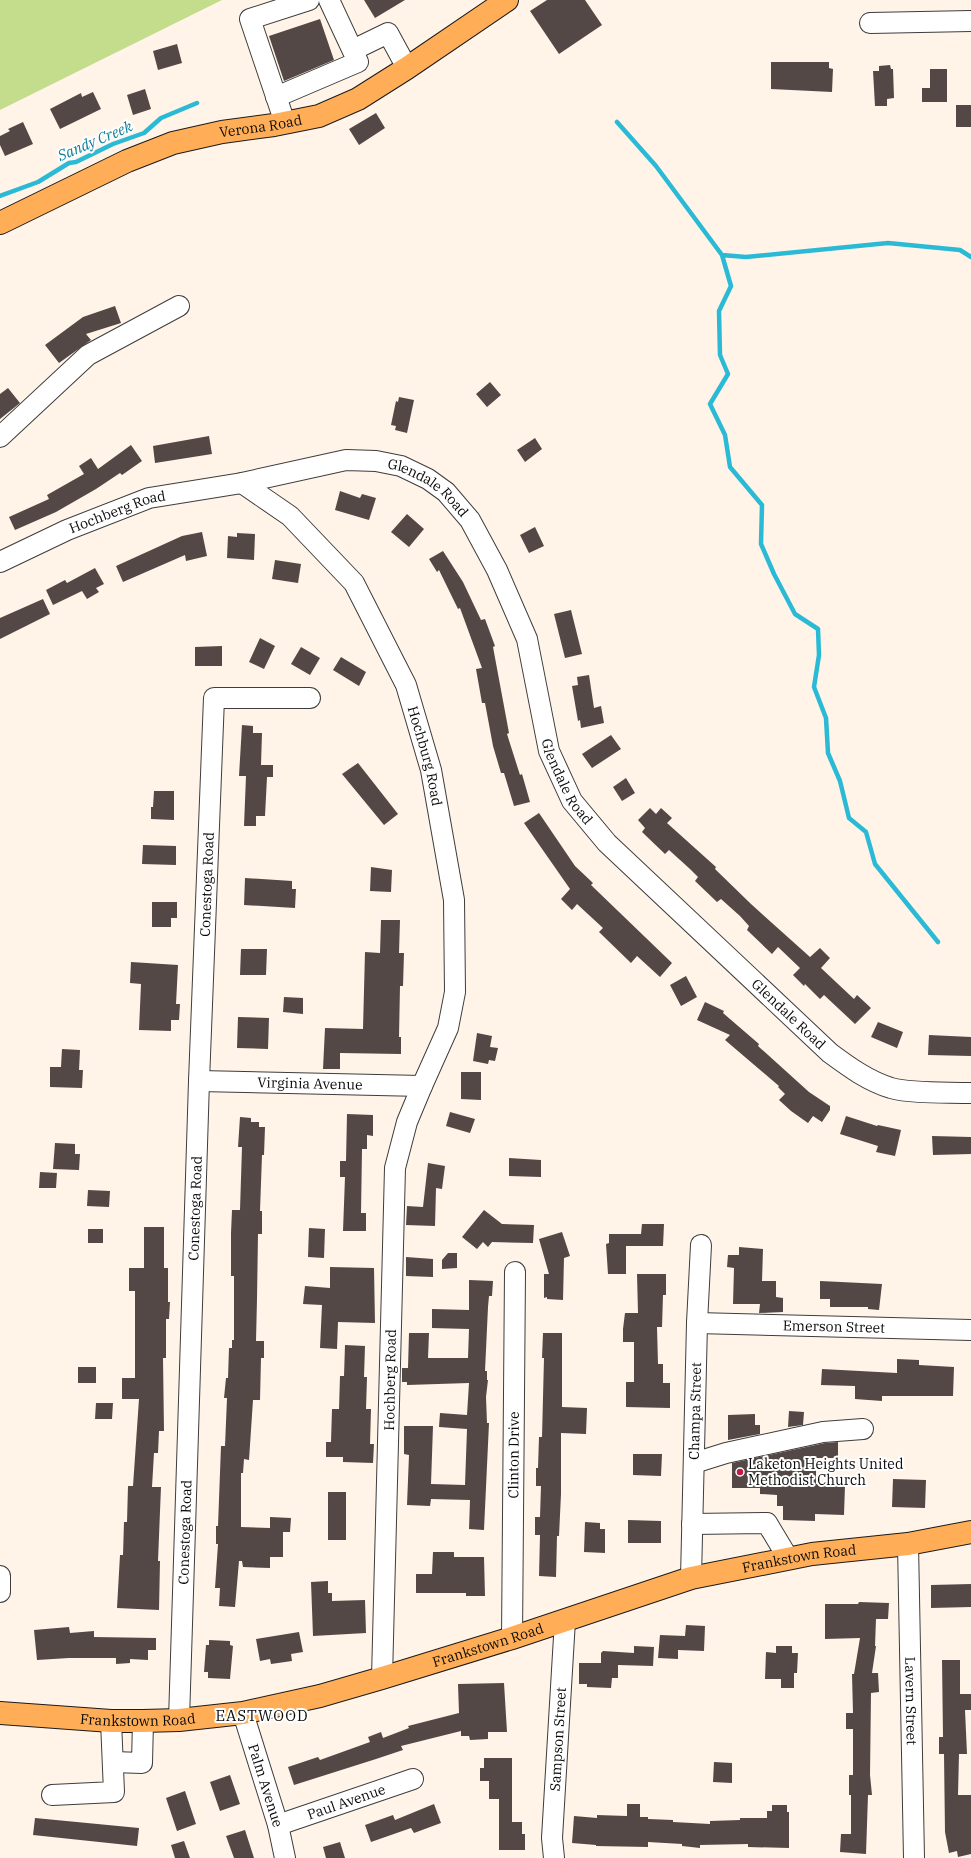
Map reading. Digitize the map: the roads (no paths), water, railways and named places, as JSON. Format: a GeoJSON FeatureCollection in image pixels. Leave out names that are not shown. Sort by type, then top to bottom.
{"type":"FeatureCollection","features":[{"type":"Feature","properties":{"kind":"main road","name":"Verona Road"},"geometry":{"type":"LineString","coordinates":[[0,223],[127,161],[173,143],[222,132],[285,123],[319,116],[358,99],[407,68],[506,0]]}},
{"type":"Feature","properties":{"kind":"main road","name":"Frankstown Road"},"geometry":{"type":"LineString","coordinates":[[0,1714],[111,1721],[143,1721],[179,1720],[243,1713],[320,1696],[382,1678],[512,1638],[691,1578],[812,1554],[908,1544],[971,1532]]}},
{"type":"Feature","properties":{"kind":"street"},"geometry":{"type":"LineString","coordinates":[[285,123],[250,19],[309,0]]}},
{"type":"Feature","properties":{"kind":"street"},"geometry":{"type":"LineString","coordinates":[[276,97],[358,62],[329,0]]}},
{"type":"Feature","properties":{"kind":"street"},"geometry":{"type":"LineString","coordinates":[[870,23],[971,21]]}},
{"type":"Feature","properties":{"kind":"street"},"geometry":{"type":"LineString","coordinates":[[352,50],[388,33],[407,68]]}},
{"type":"Feature","properties":{"kind":"street"},"geometry":{"type":"LineString","coordinates":[[0,437],[88,355],[179,306]]}},
{"type":"Feature","properties":{"kind":"street","name":"Glendale Road"},"geometry":{"type":"LineString","coordinates":[[242,483],[346,460],[376,461],[401,466],[428,478],[446,492],[470,520],[497,570],[527,639],[549,751],[572,801],[607,843],[830,1053],[858,1073],[892,1088],[922,1092],[971,1093]]}},
{"type":"Feature","properties":{"kind":"street","name":"Hochberg Road"},"geometry":{"type":"LineString","coordinates":[[0,562],[67,530],[149,498],[242,483]]}},
{"type":"Feature","properties":{"kind":"street","name":"Hochburg Road"},"geometry":{"type":"LineString","coordinates":[[242,483],[290,516],[354,583],[406,685],[431,770],[454,900],[455,992],[448,1028],[422,1086]]}},
{"type":"Feature","properties":{"kind":"street","name":"Conestoga Road"},"geometry":{"type":"LineString","coordinates":[[179,1720],[199,1081],[214,698],[310,698]]}},
{"type":"Feature","properties":{"kind":"street","name":"Virginia Avenue"},"geometry":{"type":"LineString","coordinates":[[199,1081],[422,1086]]}},
{"type":"Feature","properties":{"kind":"street","name":"Hochberg Road"},"geometry":{"type":"LineString","coordinates":[[382,1678],[395,1168],[407,1122],[422,1086]]}},
{"type":"Feature","properties":{"kind":"street","name":"Champa Street"},"geometry":{"type":"LineString","coordinates":[[691,1578],[697,1323],[701,1245]]}},
{"type":"Feature","properties":{"kind":"street","name":"Clinton Drive"},"geometry":{"type":"LineString","coordinates":[[512,1638],[515,1272]]}},
{"type":"Feature","properties":{"kind":"street","name":"Emerson Street"},"geometry":{"type":"LineString","coordinates":[[697,1323],[971,1330]]}},
{"type":"Feature","properties":{"kind":"street"},"geometry":{"type":"LineString","coordinates":[[694,1464],[726,1453],[823,1432],[863,1429]]}},
{"type":"Feature","properties":{"kind":"street"},"geometry":{"type":"LineString","coordinates":[[692,1524],[767,1523],[788,1558]]}},
{"type":"Feature","properties":{"kind":"street","name":"Lavern Street"},"geometry":{"type":"LineString","coordinates":[[908,1544],[914,1858]]}},
{"type":"Feature","properties":{"kind":"street"},"geometry":{"type":"LineString","coordinates":[[0,1576],[0,1592]]}},
{"type":"Feature","properties":{"kind":"street","name":"Sampson Street"},"geometry":{"type":"LineString","coordinates":[[554,1858],[552,1838],[564,1620]]}},
{"type":"Feature","properties":{"kind":"street","name":"Palm Avenue"},"geometry":{"type":"LineString","coordinates":[[243,1713],[278,1825],[285,1858]]}},
{"type":"Feature","properties":{"kind":"street"},"geometry":{"type":"LineString","coordinates":[[52,1795],[114,1792],[111,1721]]}},
{"type":"Feature","properties":{"kind":"street"},"geometry":{"type":"LineString","coordinates":[[113,1762],[142,1763],[143,1721]]}},
{"type":"Feature","properties":{"kind":"street","name":"Paul Avenue"},"geometry":{"type":"LineString","coordinates":[[278,1825],[413,1779]]}},
{"type":"Feature","properties":{"kind":"waterway","name":"Sandy Creek"},"geometry":{"type":"LineString","coordinates":[[0,196],[38,182],[69,163],[76,162],[113,144],[144,133],[161,118],[197,103]]}},
{"type":"Feature","properties":{"kind":"waterway"},"geometry":{"type":"LineString","coordinates":[[617,122],[656,166],[722,255],[746,257],[888,243],[960,250],[971,257]]}},
{"type":"Feature","properties":{"kind":"waterway"},"geometry":{"type":"LineString","coordinates":[[722,255],[731,286],[719,311],[720,355],[728,374],[710,404],[725,435],[730,467],[762,505],[761,544],[774,574],[795,614],[818,629],[819,655],[814,687],[826,718],[828,753],[840,781],[849,818],[866,832],[875,864],[938,942]]}},
{"type":"Feature","properties":{"kind":"place","name":"Laketon Heights United Methodist Church"},"geometry":{"type":"Point","coordinates":[740,1472]}},
{"type":"Feature","properties":{"kind":"district","name":"EASTWOOD"},"geometry":{"type":"Point","coordinates":[262,1716]}}]}
